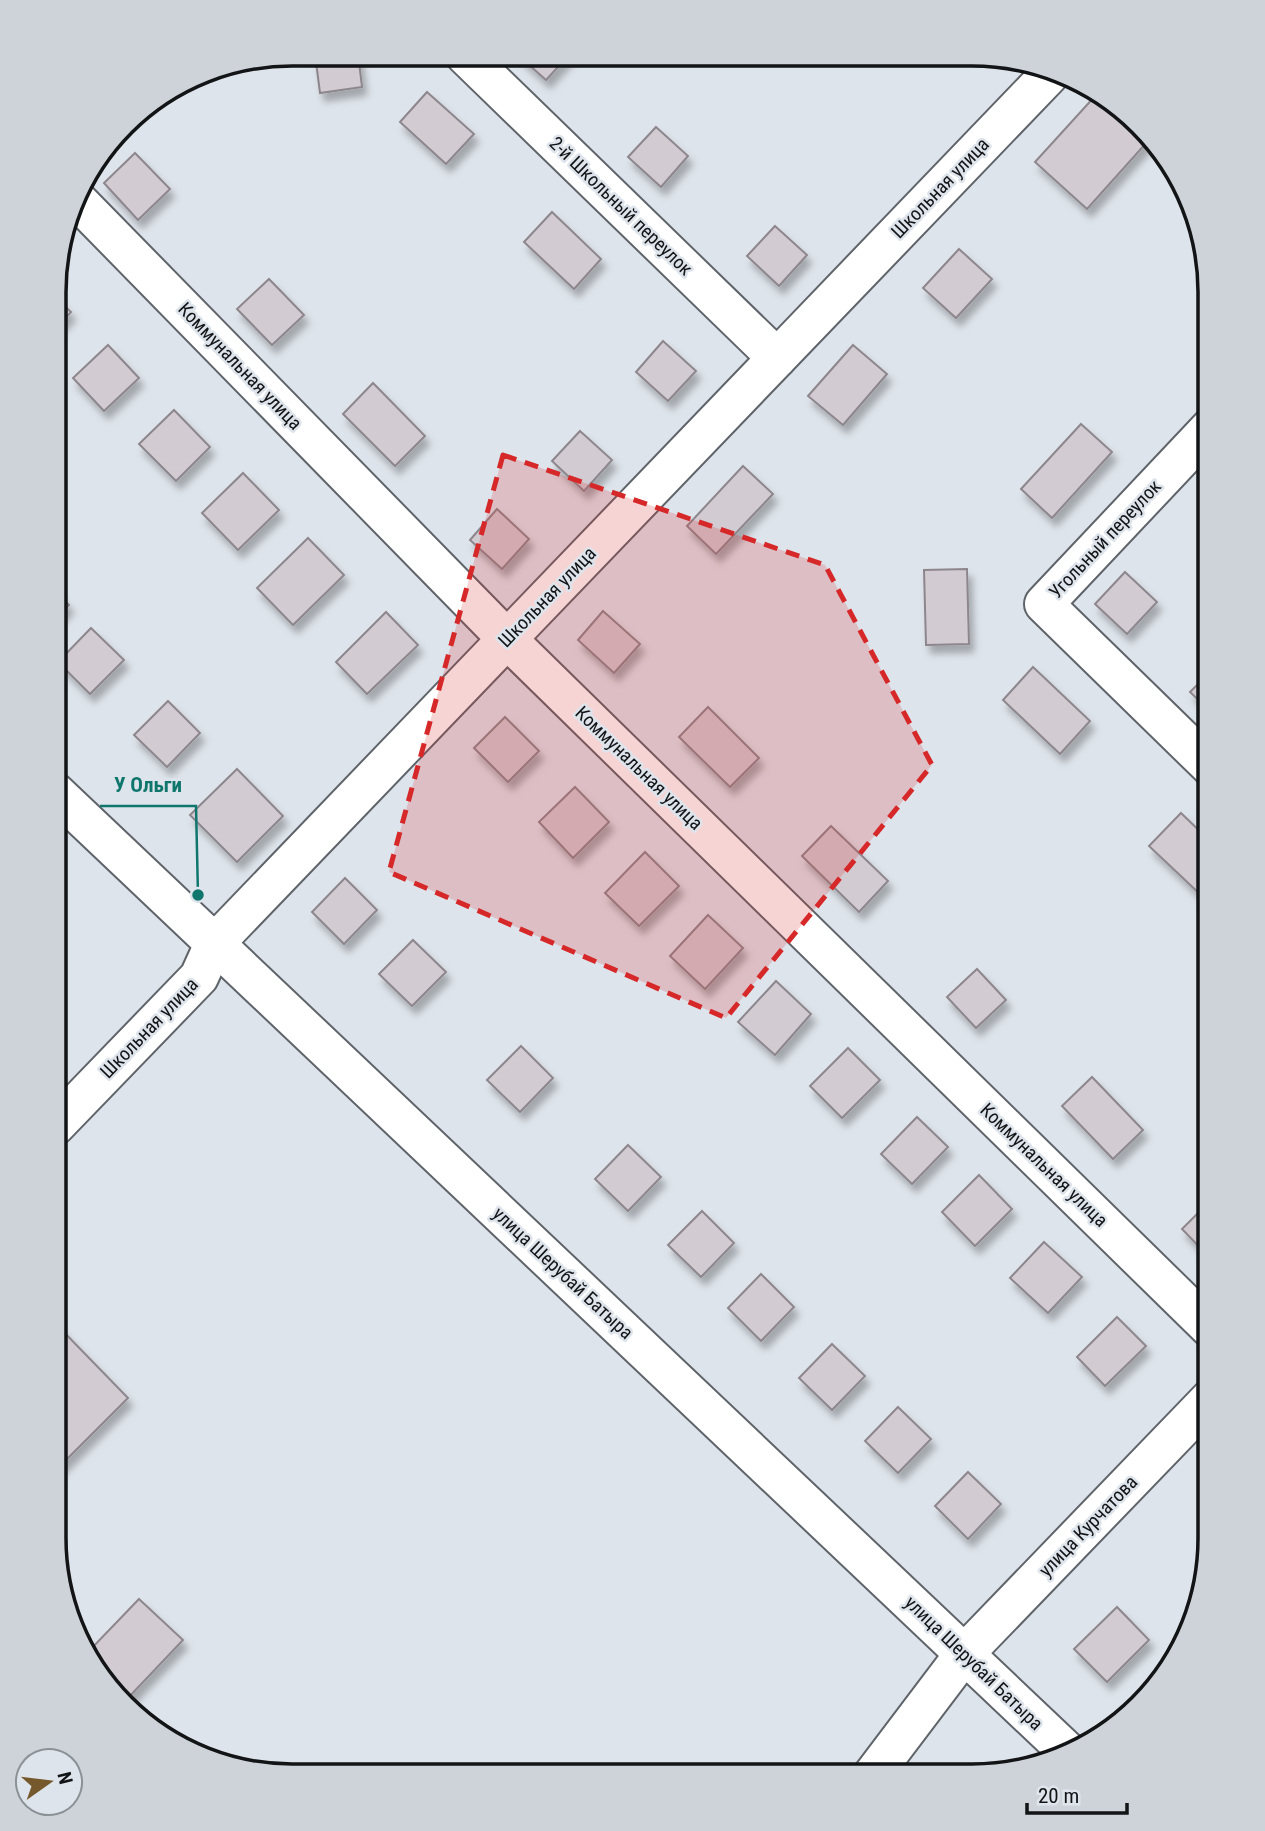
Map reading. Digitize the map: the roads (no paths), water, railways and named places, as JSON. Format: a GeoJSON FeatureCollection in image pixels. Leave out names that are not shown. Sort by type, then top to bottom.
{"type":"FeatureCollection","features":[{"type":"Feature","properties":{"kind":"street","name":"2-й Школьный переулок"},"geometry":{"type":"LineString","coordinates":[[477,67],[777,358]]}},
{"type":"Feature","properties":{"kind":"street","name":"Школьная улица"},"geometry":{"type":"LineString","coordinates":[[66,1115],[199,977],[214,944],[1045,79]]}},
{"type":"Feature","properties":{"kind":"street","name":"Коммунальная улица"},"geometry":{"type":"LineString","coordinates":[[84,207],[507,639],[1198,1316]]}},
{"type":"Feature","properties":{"kind":"street","name":"Угольный переулок"},"geometry":{"type":"LineString","coordinates":[[1198,441],[1044,604],[1198,755]]}},
{"type":"Feature","properties":{"kind":"street","name":"улица Шерубай Батыра"},"geometry":{"type":"LineString","coordinates":[[66,803],[1061,1745]]}},
{"type":"Feature","properties":{"kind":"street","name":"улица Курчатова"},"geometry":{"type":"LineString","coordinates":[[881,1764],[965,1653],[1198,1411]]}},
{"type":"Feature","properties":{"kind":"place","name":"У Ольги"},"geometry":{"type":"Point","coordinates":[198,895]}}]}
